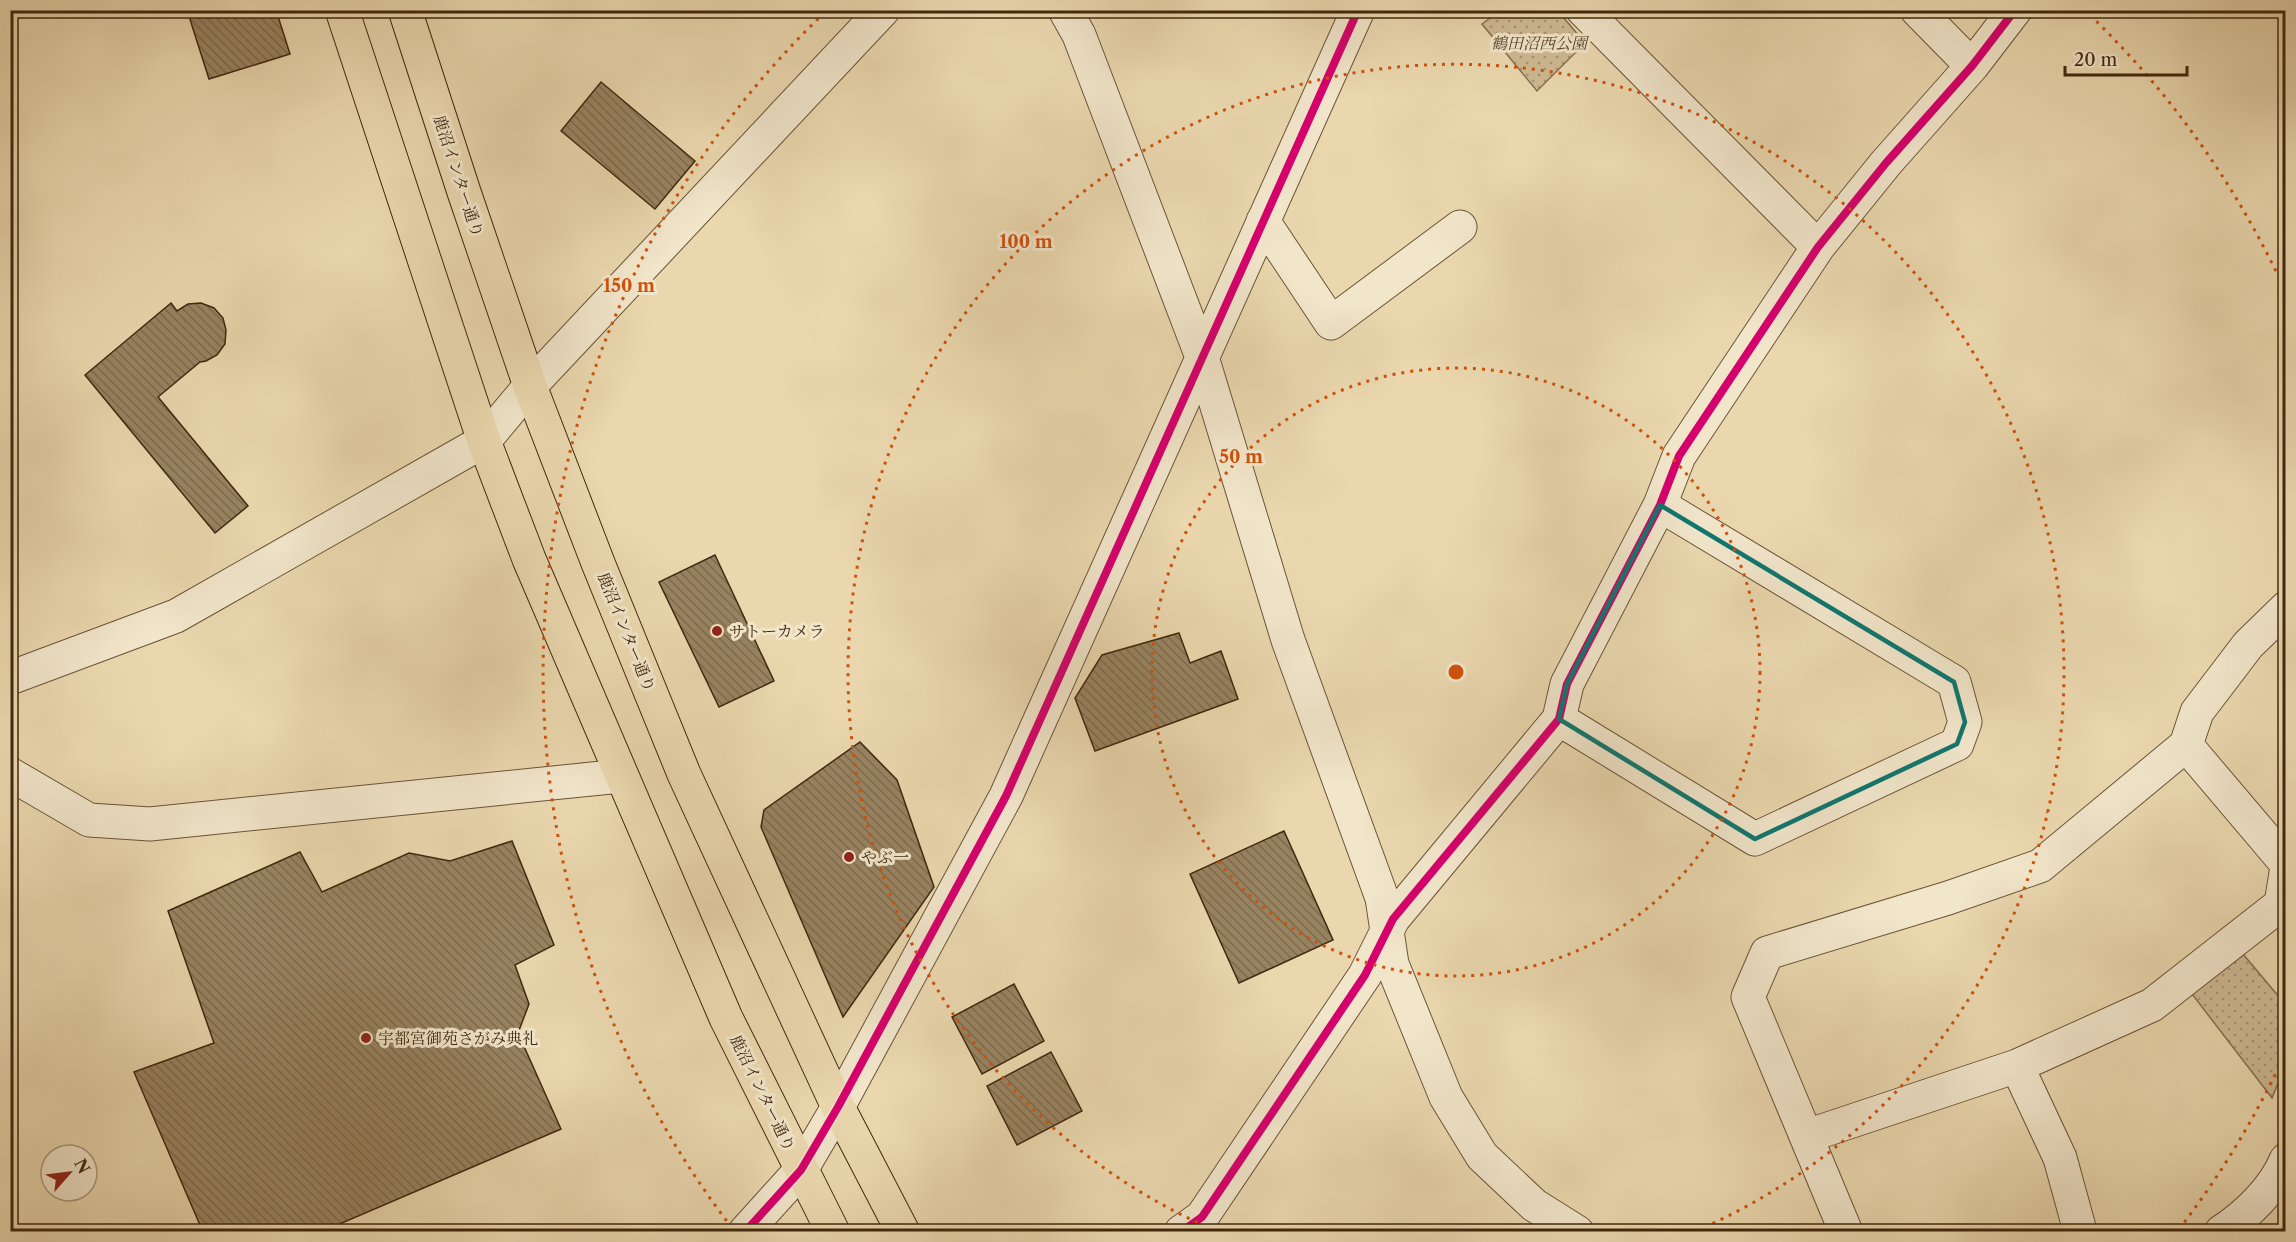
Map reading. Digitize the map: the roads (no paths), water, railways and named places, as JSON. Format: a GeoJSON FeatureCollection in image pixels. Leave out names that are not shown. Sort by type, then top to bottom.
{"type":"FeatureCollection","features":[{"type":"Feature","properties":{"kind":"main road","name":"鹿沼インター通り"},"geometry":{"type":"LineString","coordinates":[[342,10],[484,441],[529,559],[726,1018],[833,1232]]}},
{"type":"Feature","properties":{"kind":"main road","name":"鹿沼インター通り"},"geometry":{"type":"LineString","coordinates":[[405,10],[464,192],[531,386],[594,552],[684,774],[838,1107],[903,1232]]}},
{"type":"Feature","properties":{"kind":"street"},"geometry":{"type":"LineString","coordinates":[[10,678],[176,616],[484,441],[531,386],[883,10]]}},
{"type":"Feature","properties":{"kind":"street"},"geometry":{"type":"LineString","coordinates":[[1065,10],[1079,35],[1202,357],[1288,640],[1382,898],[1392,964],[1446,1097],[1482,1156],[1534,1205],[1577,1232]]}},
{"type":"Feature","properties":{"kind":"street"},"geometry":{"type":"LineString","coordinates":[[1583,10],[1818,247]]}},
{"type":"Feature","properties":{"kind":"street"},"geometry":{"type":"LineString","coordinates":[[1917,10],[1972,66]]}},
{"type":"Feature","properties":{"kind":"street"},"geometry":{"type":"LineString","coordinates":[[1184,1231],[1202,1217],[1365,975],[1393,920],[1559,719],[1567,684],[1660,506],[1679,456],[1818,247],[1886,163],[1972,66],[2015,10]]}},
{"type":"Feature","properties":{"kind":"street"},"geometry":{"type":"LineString","coordinates":[[745,1232],[801,1170],[838,1107],[1006,796],[1263,221],[1349,15]]}},
{"type":"Feature","properties":{"kind":"street"},"geometry":{"type":"LineString","coordinates":[[1263,221],[1331,323],[1460,226]]}},
{"type":"Feature","properties":{"kind":"street"},"geometry":{"type":"LineString","coordinates":[[1559,719],[1755,838],[1957,744],[1965,722],[1954,682],[1660,506]]}},
{"type":"Feature","properties":{"kind":"street"},"geometry":{"type":"LineString","coordinates":[[1846,1232],[1748,997],[1767,953],[1948,898],[2040,866],[2186,745],[2197,712],[2248,645],[2286,608]]}},
{"type":"Feature","properties":{"kind":"street"},"geometry":{"type":"LineString","coordinates":[[2186,745],[2286,863]]}},
{"type":"Feature","properties":{"kind":"street"},"geometry":{"type":"LineString","coordinates":[[10,774],[89,820],[150,824],[621,776]]}},
{"type":"Feature","properties":{"kind":"street"},"geometry":{"type":"LineString","coordinates":[[1807,1136],[2017,1066],[2152,1005],[2281,904],[2286,873]]}},
{"type":"Feature","properties":{"kind":"street"},"geometry":{"type":"LineString","coordinates":[[2017,1066],[2060,1158],[2080,1231]]}},
{"type":"Feature","properties":{"kind":"street"},"geometry":{"type":"LineString","coordinates":[[2221,1232],[2238,1221],[2279,1178],[2286,1160]]}},
{"type":"Feature","properties":{"kind":"place","name":"サトーカメラ"},"geometry":{"type":"Point","coordinates":[717,631]}},
{"type":"Feature","properties":{"kind":"place","name":"やぶ一"},"geometry":{"type":"Point","coordinates":[849,857]}},
{"type":"Feature","properties":{"kind":"place","name":"宇都宮御苑さがみ典礼"},"geometry":{"type":"Point","coordinates":[366,1038]}},
{"type":"Feature","properties":{"kind":"park label","name":"鶴田沼西公園"},"geometry":{"type":"Point","coordinates":[1539,43]}}]}
